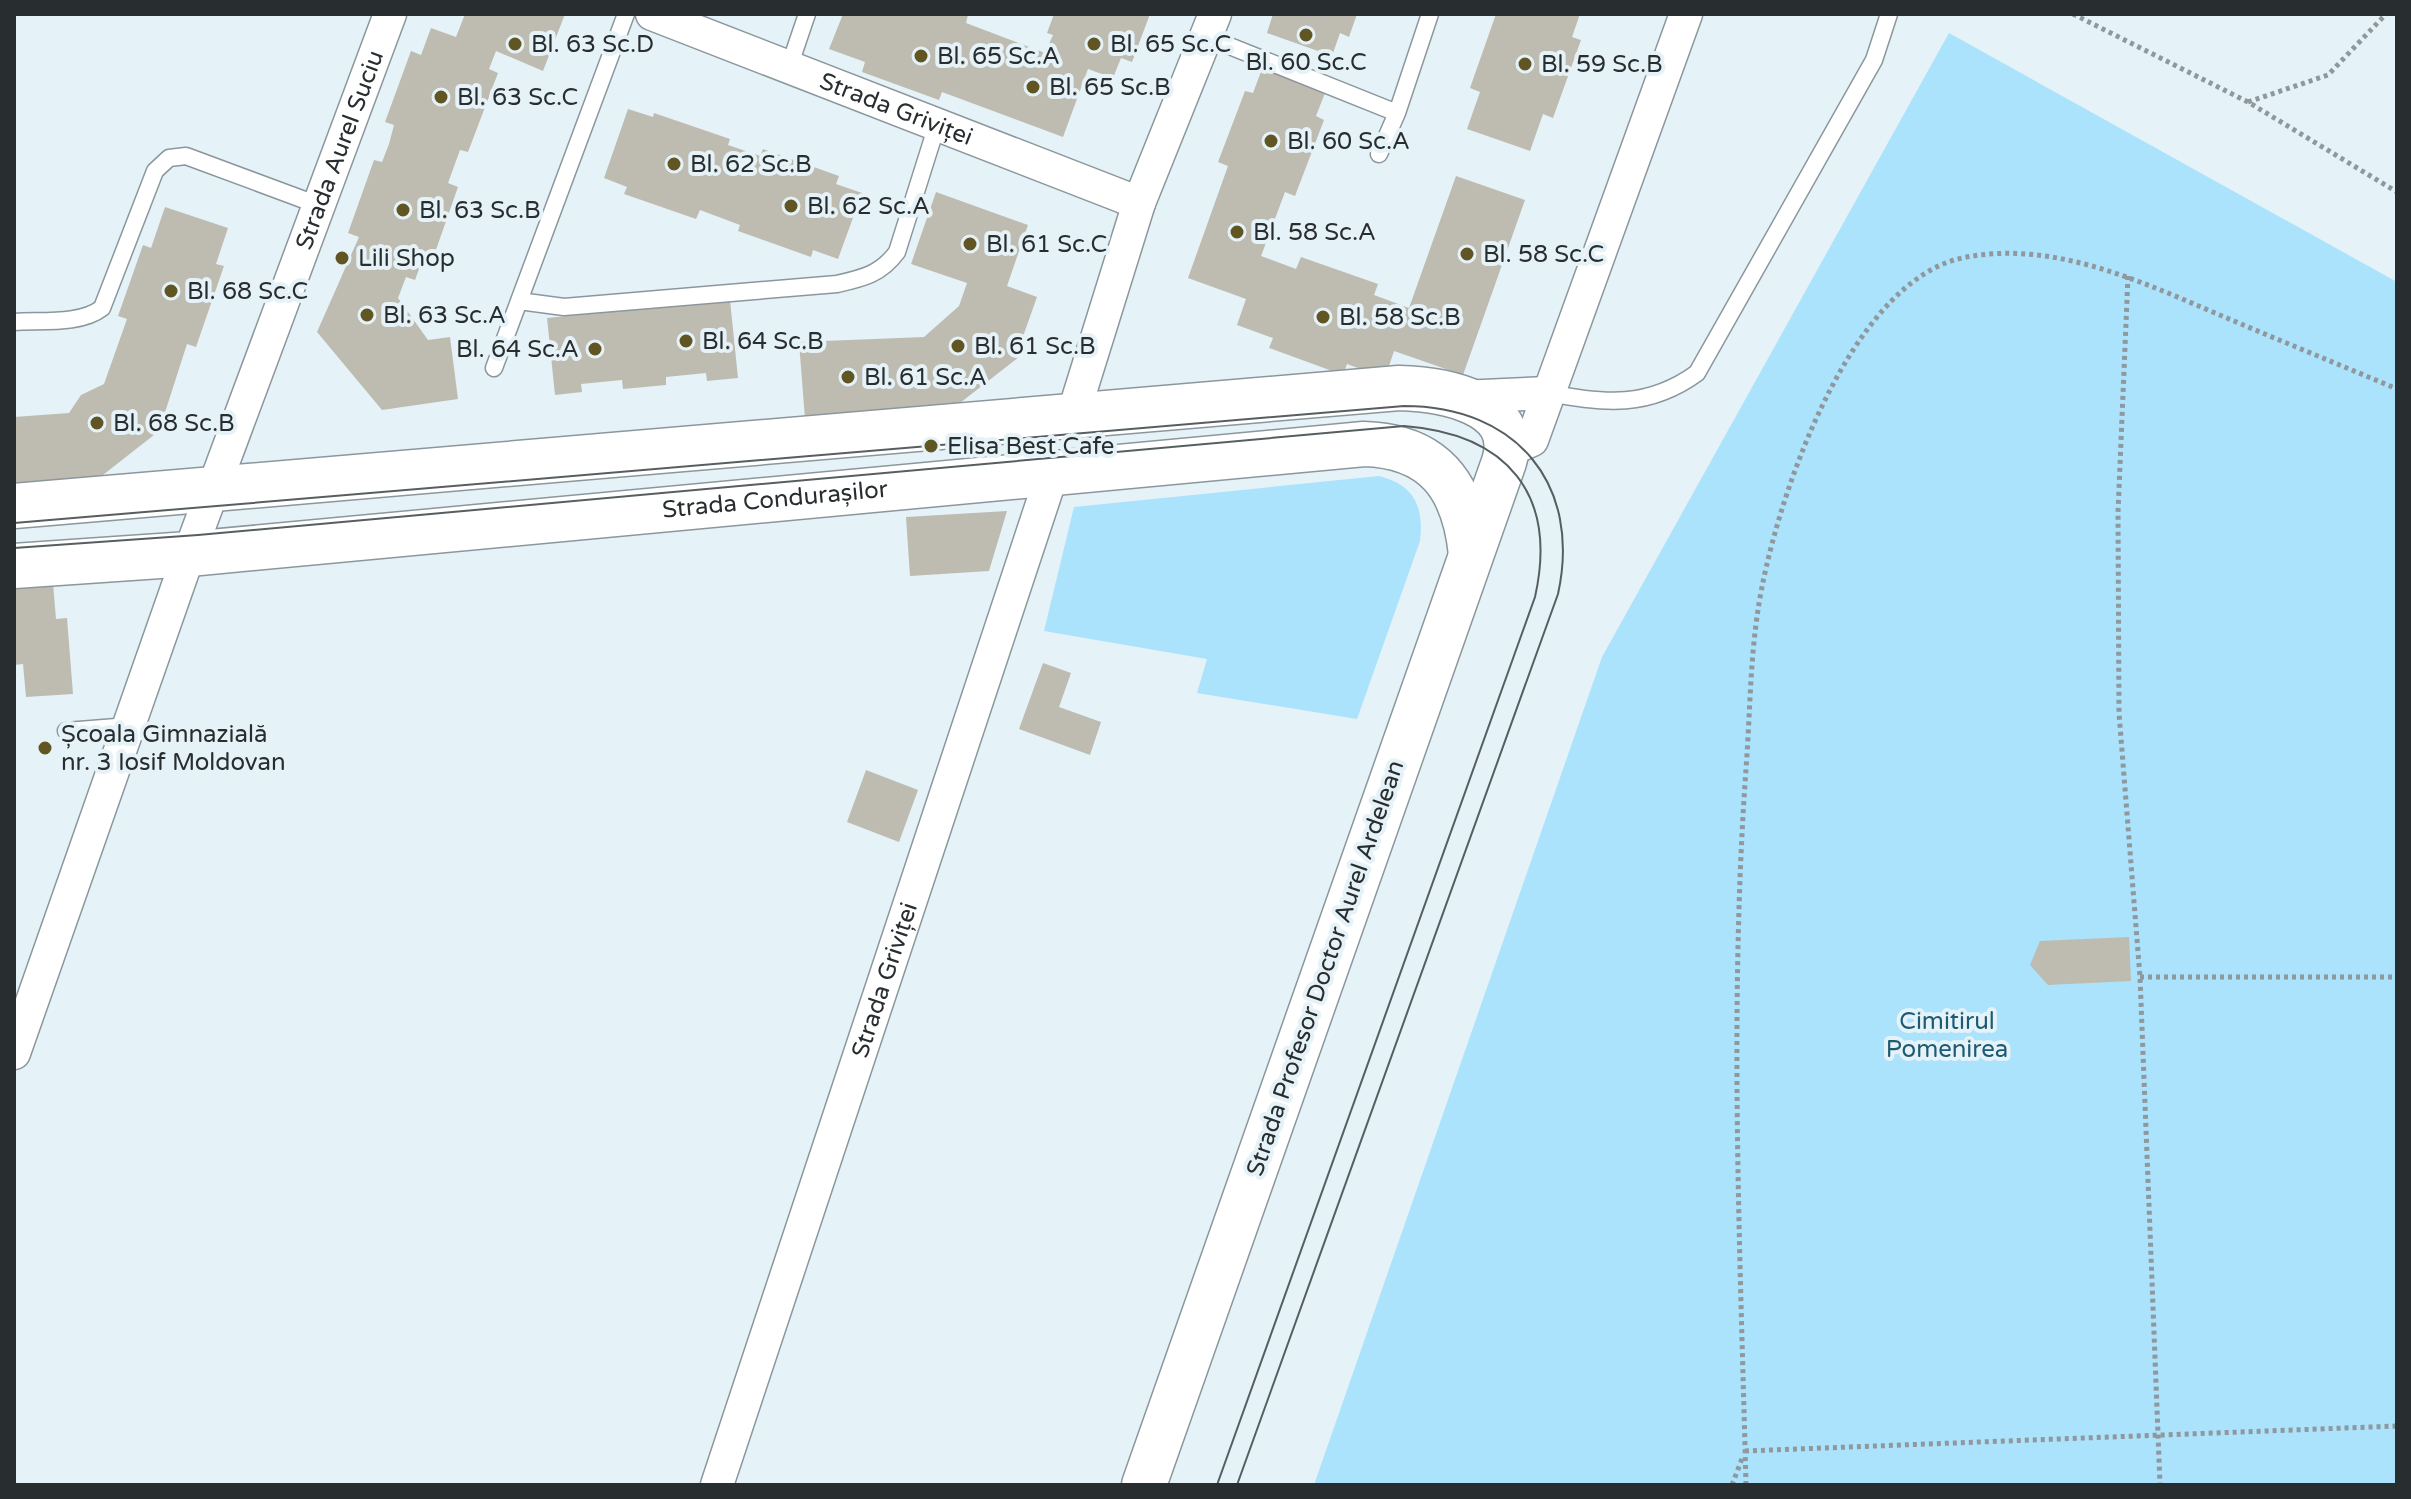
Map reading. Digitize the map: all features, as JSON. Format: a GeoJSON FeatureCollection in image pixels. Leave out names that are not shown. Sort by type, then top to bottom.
{"type":"FeatureCollection","features":[{"type":"Feature","properties":{"kind":"main road"},"geometry":{"type":"LineString","coordinates":[[14,506],[1399,388],[1461,397],[1489,412],[1501,424],[1507,451]]}},
{"type":"Feature","properties":{"kind":"main road","name":"Strada Condurașilor"},"geometry":{"type":"LineString","coordinates":[[14,566],[189,554],[1240,454],[1383,444],[1423,459],[1450,482],[1463,511],[1471,554]]}},
{"type":"Feature","properties":{"kind":"main road","name":"Strada Profesor Doctor Aurel Ardelean"},"geometry":{"type":"LineString","coordinates":[[1144,1485],[1507,451]]}},
{"type":"Feature","properties":{"kind":"street","name":"Strada Aurel Suciu"},"geometry":{"type":"LineString","coordinates":[[14,1053],[189,554],[390,14]]}},
{"type":"Feature","properties":{"kind":"street","name":"Strada Griviței"},"geometry":{"type":"LineString","coordinates":[[652,14],[1139,203]]}},
{"type":"Feature","properties":{"kind":"street"},"geometry":{"type":"LineString","coordinates":[[1461,397],[1549,393],[1686,14]]}},
{"type":"Feature","properties":{"kind":"street"},"geometry":{"type":"LineString","coordinates":[[1073,415],[1139,203],[1211,25]]}},
{"type":"Feature","properties":{"kind":"street","name":"Strada Profesor Doctor Aurel Ardelean"},"geometry":{"type":"LineString","coordinates":[[1507,451],[1525,403],[1549,393]]}},
{"type":"Feature","properties":{"kind":"street","name":"Strada Griviței"},"geometry":{"type":"LineString","coordinates":[[717,1485],[1052,474]]}},
{"type":"Feature","properties":{"kind":"lane"},"geometry":{"type":"LineString","coordinates":[[494,368],[626,14]]}},
{"type":"Feature","properties":{"kind":"lane"},"geometry":{"type":"LineString","coordinates":[[789,67],[807,14]]}},
{"type":"Feature","properties":{"kind":"lane"},"geometry":{"type":"LineString","coordinates":[[1379,154],[1397,113],[1430,14]]}},
{"type":"Feature","properties":{"kind":"lane"},"geometry":{"type":"LineString","coordinates":[[1549,393],[1586,400],[1629,402],[1678,386],[1697,373],[1874,60],[1889,14]]}},
{"type":"Feature","properties":{"kind":"lane"},"geometry":{"type":"LineString","coordinates":[[1211,25],[1397,113]]}},
{"type":"Feature","properties":{"kind":"lane"},"geometry":{"type":"LineString","coordinates":[[519,301],[564,307],[837,284],[867,277],[887,265],[897,252],[937,125]]}},
{"type":"Feature","properties":{"kind":"lane"},"geometry":{"type":"LineString","coordinates":[[14,322],[79,318],[93,315],[102,308],[155,171],[169,158],[186,156],[318,205]]}},
{"type":"Feature","properties":{"kind":"lane"},"geometry":{"type":"LineString","coordinates":[[66,731],[129,726]]}},
{"type":"Feature","properties":{"kind":"path"},"geometry":{"type":"LineString","coordinates":[[2073,14],[2248,102],[2397,192]]}},
{"type":"Feature","properties":{"kind":"path"},"geometry":{"type":"LineString","coordinates":[[2248,102],[2328,75],[2386,14]]}},
{"type":"Feature","properties":{"kind":"path"},"geometry":{"type":"LineString","coordinates":[[1746,1485],[1737,1000],[1742,834],[1758,610],[1785,493],[1836,377],[1866,331],[1910,283],[1960,258],[2012,254],[2067,260],[2128,276],[2397,389]]}},
{"type":"Feature","properties":{"kind":"path"},"geometry":{"type":"LineString","coordinates":[[2128,276],[2118,512],[2119,713],[2140,977],[2160,1485]]}},
{"type":"Feature","properties":{"kind":"path"},"geometry":{"type":"LineString","coordinates":[[2140,977],[2397,977]]}},
{"type":"Feature","properties":{"kind":"path"},"geometry":{"type":"LineString","coordinates":[[1745,1451],[2397,1426]]}},
{"type":"Feature","properties":{"kind":"path"},"geometry":{"type":"LineString","coordinates":[[1732,1485],[1745,1451]]}},
{"type":"Feature","properties":{"kind":"green space","name":"Cimitirul Pomenirea"},"geometry":{"type":"Polygon","coordinates":[[[1949,33],[2397,282],[2397,1485],[1314,1485],[1602,657],[1949,33]]]}},
{"type":"Feature","properties":{"kind":"green space"},"geometry":{"type":"Polygon","coordinates":[[[1379,476],[1401,485],[1414,499],[1420,517],[1420,541],[1357,719],[1197,693],[1207,659],[1044,631],[1074,507],[1379,476]]]}},
{"type":"Feature","properties":{"kind":"building"},"geometry":{"type":"Polygon","coordinates":[[[465,14],[565,14],[543,71],[496,51],[489,69],[498,73],[468,152],[460,150],[448,183],[458,187],[431,264],[422,261],[415,280],[406,277],[398,298],[428,340],[450,337],[458,399],[382,410],[317,332],[359,237],[348,233],[374,160],[382,162],[389,144],[394,125],[385,122],[411,51],[421,55],[431,28],[456,37],[465,14]]]}},
{"type":"Feature","properties":{"kind":"building"},"geometry":{"type":"Polygon","coordinates":[[[843,14],[965,14],[968,15],[966,23],[1045,53],[1053,35],[1047,33],[1054,14],[1150,14],[1132,62],[1121,58],[1113,78],[1088,69],[1063,137],[942,92],[939,100],[862,72],[865,62],[829,49],[843,14]]]}},
{"type":"Feature","properties":{"kind":"building","name":"Bl. 60 Sc.C"},"geometry":{"type":"Polygon","coordinates":[[[1273,14],[1357,14],[1349,37],[1340,33],[1332,56],[1267,33],[1273,14]]]}},
{"type":"Feature","properties":{"kind":"building","name":"Bl. 59 Sc.B"},"geometry":{"type":"Polygon","coordinates":[[[1496,14],[1580,14],[1572,37],[1581,40],[1553,118],[1543,114],[1530,151],[1467,129],[1480,92],[1470,88],[1496,14]]]}},
{"type":"Feature","properties":{"kind":"building"},"geometry":{"type":"Polygon","coordinates":[[[1262,69],[1325,93],[1316,116],[1324,120],[1295,196],[1285,192],[1261,256],[1296,269],[1301,257],[1378,284],[1374,295],[1409,308],[1456,176],[1525,200],[1463,375],[1394,351],[1385,378],[1347,364],[1343,375],[1269,348],[1273,338],[1237,325],[1246,299],[1188,278],[1228,166],[1218,162],[1245,91],[1253,93],[1262,69]]]}},
{"type":"Feature","properties":{"kind":"building"},"geometry":{"type":"Polygon","coordinates":[[[628,109],[653,117],[654,113],[730,139],[728,145],[760,156],[763,149],[839,176],[836,184],[862,193],[838,259],[813,250],[811,257],[738,231],[740,225],[700,210],[696,219],[624,194],[627,187],[604,178],[628,109]]]}},
{"type":"Feature","properties":{"kind":"building"},"geometry":{"type":"Polygon","coordinates":[[[936,192],[1028,225],[1007,286],[1037,297],[1021,342],[1028,350],[942,417],[805,419],[799,342],[924,337],[959,306],[967,283],[911,264],[936,192]]]}},
{"type":"Feature","properties":{"kind":"building"},"geometry":{"type":"Polygon","coordinates":[[[165,207],[228,228],[216,264],[224,266],[196,347],[187,344],[159,431],[94,482],[14,486],[14,417],[69,413],[81,395],[104,384],[127,319],[118,316],[143,245],[151,248],[165,207]]]}},
{"type":"Feature","properties":{"kind":"building"},"geometry":{"type":"Polygon","coordinates":[[[730,300],[738,378],[707,381],[706,373],[666,377],[666,385],[623,389],[622,380],[581,384],[582,392],[555,395],[547,318],[730,300]]]}},
{"type":"Feature","properties":{"kind":"building"},"geometry":{"type":"Polygon","coordinates":[[[1007,511],[989,571],[910,576],[906,517],[1007,511]]]}},
{"type":"Feature","properties":{"kind":"building"},"geometry":{"type":"Polygon","coordinates":[[[53,583],[56,619],[67,618],[73,694],[26,697],[23,664],[14,665],[14,586],[53,583]]]}},
{"type":"Feature","properties":{"kind":"building"},"geometry":{"type":"Polygon","coordinates":[[[1043,663],[1071,673],[1059,707],[1101,722],[1090,755],[1019,729],[1043,663]]]}},
{"type":"Feature","properties":{"kind":"building"},"geometry":{"type":"Polygon","coordinates":[[[866,770],[918,790],[899,842],[847,822],[866,770]]]}},
{"type":"Feature","properties":{"kind":"building"},"geometry":{"type":"Polygon","coordinates":[[[2129,937],[2131,981],[2048,985],[2030,965],[2040,941],[2129,937]]]}},
{"type":"Feature","properties":{"kind":"tram line"},"geometry":{"type":"LineString","coordinates":[[14,523],[1404,406],[1444,410],[1479,420],[1508,436],[1532,459],[1549,486],[1560,518],[1563,554],[1558,594],[1237,1485]]}},
{"type":"Feature","properties":{"kind":"tram line"},"geometry":{"type":"LineString","coordinates":[[14,548],[198,535],[1404,426],[1440,431],[1497,456],[1517,476],[1531,500],[1539,528],[1540,560],[1535,597],[1217,1485]]}},
{"type":"Feature","properties":{"kind":"place","name":"Bl. 60 Sc.C"},"geometry":{"type":"Point","coordinates":[1306,35]}},
{"type":"Feature","properties":{"kind":"place","name":"Bl. 63 Sc.D"},"geometry":{"type":"Point","coordinates":[515,44]}},
{"type":"Feature","properties":{"kind":"place","name":"Bl. 65 Sc.C"},"geometry":{"type":"Point","coordinates":[1094,44]}},
{"type":"Feature","properties":{"kind":"place","name":"Bl. 65 Sc.A"},"geometry":{"type":"Point","coordinates":[921,56]}},
{"type":"Feature","properties":{"kind":"place","name":"Bl. 59 Sc.B"},"geometry":{"type":"Point","coordinates":[1525,64]}},
{"type":"Feature","properties":{"kind":"place","name":"Bl. 65 Sc.B"},"geometry":{"type":"Point","coordinates":[1033,87]}},
{"type":"Feature","properties":{"kind":"place","name":"Bl. 63 Sc.C"},"geometry":{"type":"Point","coordinates":[441,97]}},
{"type":"Feature","properties":{"kind":"place","name":"Bl. 60 Sc.A"},"geometry":{"type":"Point","coordinates":[1271,141]}},
{"type":"Feature","properties":{"kind":"place","name":"Bl. 62 Sc.B"},"geometry":{"type":"Point","coordinates":[674,164]}},
{"type":"Feature","properties":{"kind":"place","name":"Bl. 62 Sc.A"},"geometry":{"type":"Point","coordinates":[791,206]}},
{"type":"Feature","properties":{"kind":"place","name":"Bl. 63 Sc.B"},"geometry":{"type":"Point","coordinates":[403,210]}},
{"type":"Feature","properties":{"kind":"place","name":"Bl. 58 Sc.A"},"geometry":{"type":"Point","coordinates":[1237,232]}},
{"type":"Feature","properties":{"kind":"place","name":"Bl. 61 Sc.C"},"geometry":{"type":"Point","coordinates":[970,244]}},
{"type":"Feature","properties":{"kind":"place","name":"Bl. 58 Sc.C"},"geometry":{"type":"Point","coordinates":[1467,254]}},
{"type":"Feature","properties":{"kind":"place","name":"Lili Shop"},"geometry":{"type":"Point","coordinates":[342,258]}},
{"type":"Feature","properties":{"kind":"place","name":"Bl. 68 Sc.C"},"geometry":{"type":"Point","coordinates":[171,291]}},
{"type":"Feature","properties":{"kind":"place","name":"Bl. 63 Sc.A"},"geometry":{"type":"Point","coordinates":[367,315]}},
{"type":"Feature","properties":{"kind":"place","name":"Bl. 58 Sc.B"},"geometry":{"type":"Point","coordinates":[1323,317]}},
{"type":"Feature","properties":{"kind":"place","name":"Bl. 64 Sc.B"},"geometry":{"type":"Point","coordinates":[686,341]}},
{"type":"Feature","properties":{"kind":"place","name":"Bl. 61 Sc.B"},"geometry":{"type":"Point","coordinates":[958,346]}},
{"type":"Feature","properties":{"kind":"place","name":"Bl. 64 Sc.A"},"geometry":{"type":"Point","coordinates":[595,349]}},
{"type":"Feature","properties":{"kind":"place","name":"Bl. 61 Sc.A"},"geometry":{"type":"Point","coordinates":[848,377]}},
{"type":"Feature","properties":{"kind":"place","name":"Bl. 68 Sc.B"},"geometry":{"type":"Point","coordinates":[97,423]}},
{"type":"Feature","properties":{"kind":"place","name":"Elisa Best Cafe"},"geometry":{"type":"Point","coordinates":[931,446]}},
{"type":"Feature","properties":{"kind":"place","name":"Școala Gimnazială nr. 3 Iosif Moldovan"},"geometry":{"type":"Point","coordinates":[45,748]}}]}
